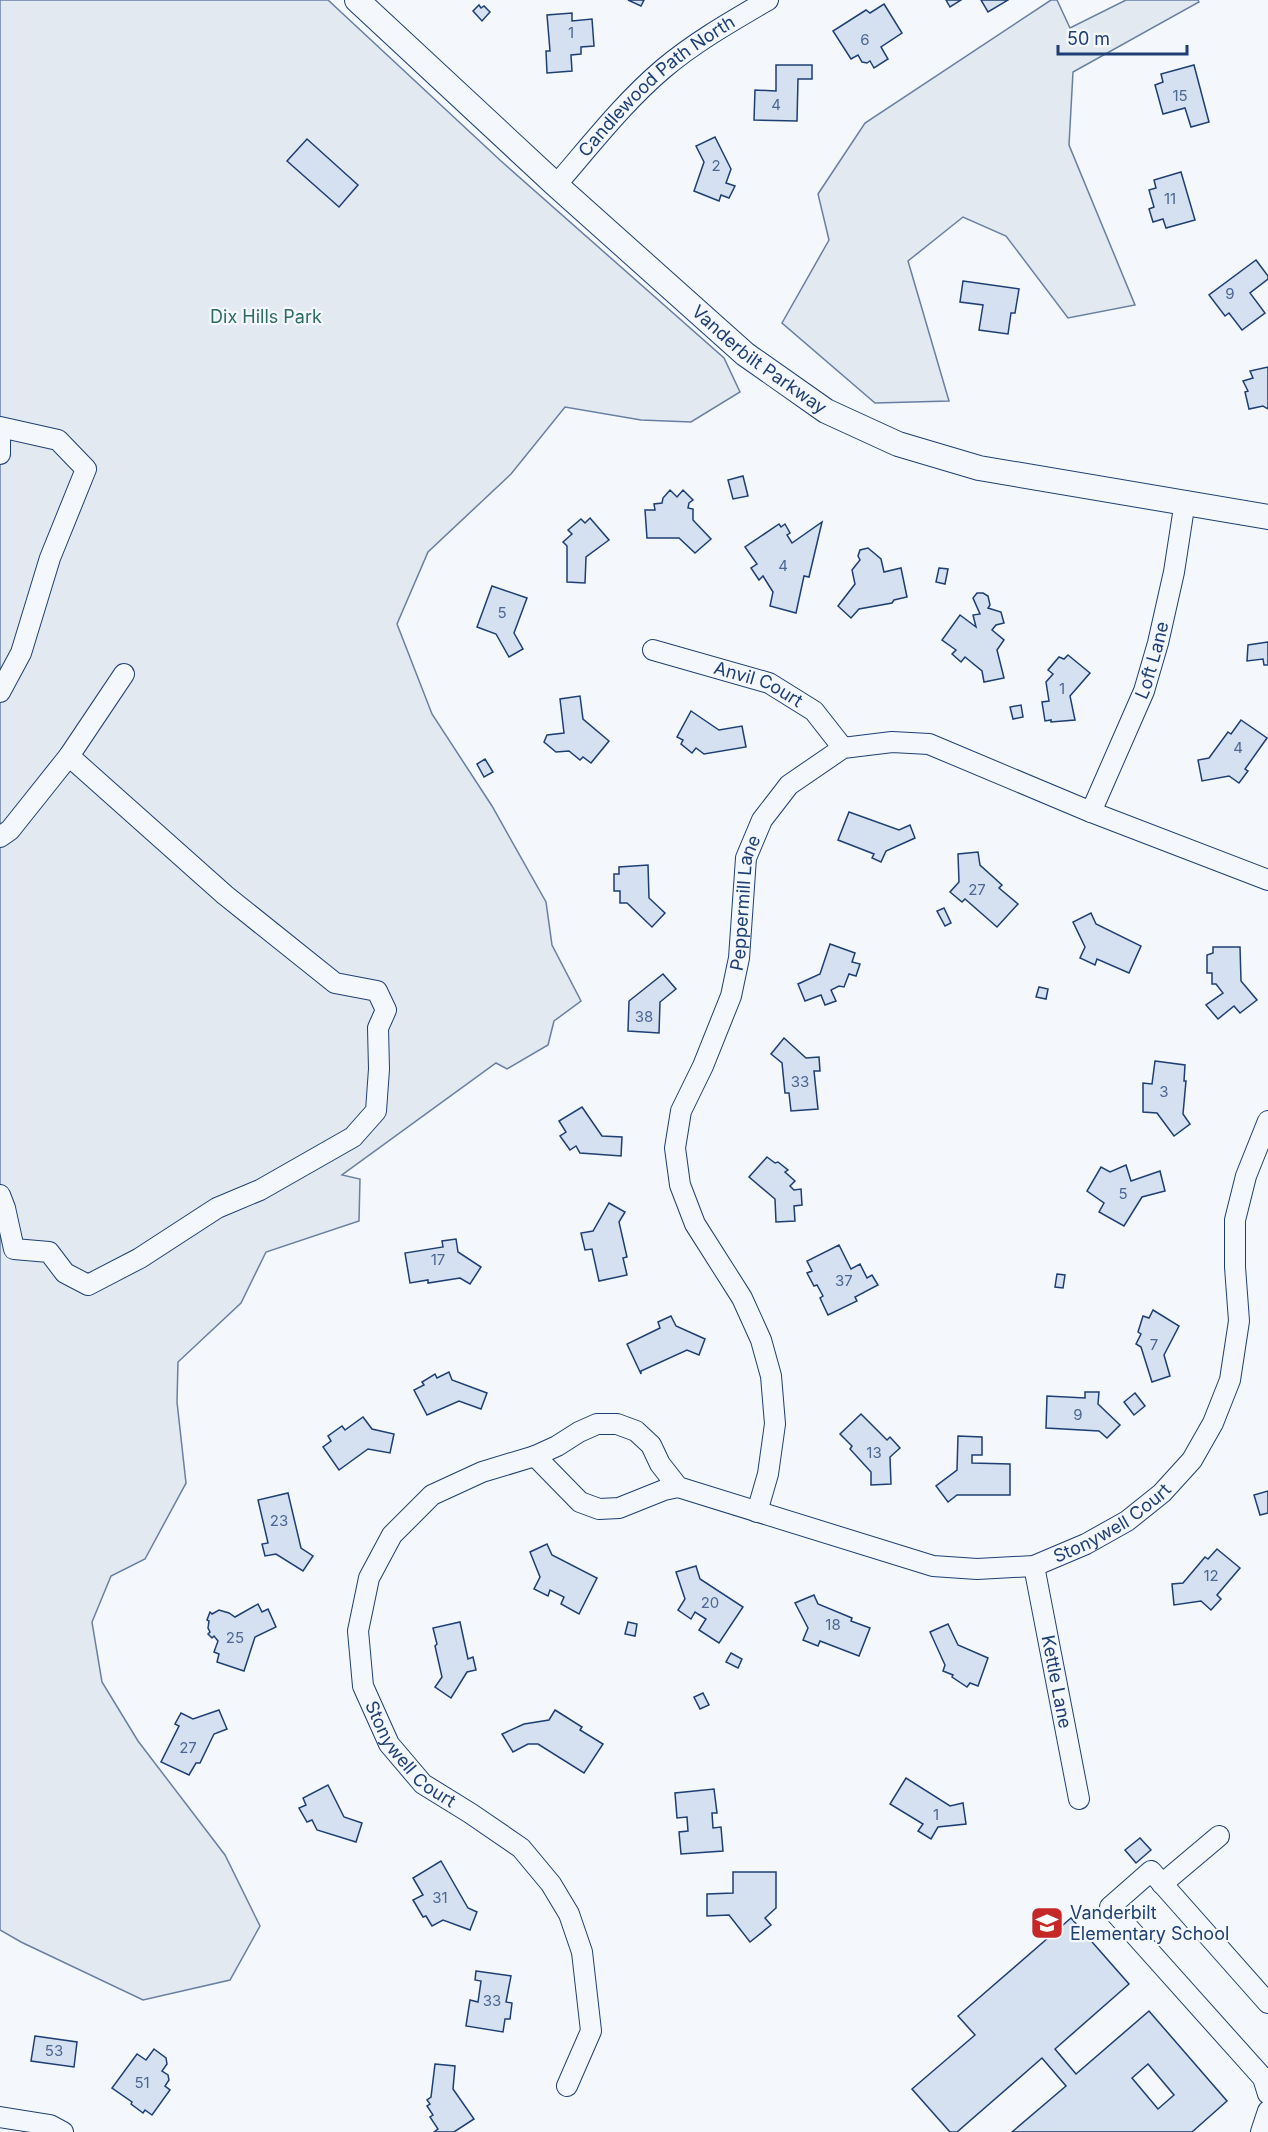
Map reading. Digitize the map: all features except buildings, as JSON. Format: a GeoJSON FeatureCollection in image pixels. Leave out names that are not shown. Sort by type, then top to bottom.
{"type":"FeatureCollection","features":[{"type":"Feature","properties":{"kind":"main road","name":"Vanderbilt Parkway"},"geometry":{"type":"LineString","coordinates":[[357,0],[556,185],[745,354],[826,411],[898,444],[979,468],[1185,501],[1268,517]]}},
{"type":"Feature","properties":{"kind":"street","name":"Candlewood Path North"},"geometry":{"type":"LineString","coordinates":[[556,185],[620,112],[663,69],[716,30],[768,0]]}},
{"type":"Feature","properties":{"kind":"street"},"geometry":{"type":"LineString","coordinates":[[0,427],[58,440],[86,469],[50,558],[21,652],[0,692]]}},
{"type":"Feature","properties":{"kind":"street"},"geometry":{"type":"LineString","coordinates":[[0,439],[0,454]]}},
{"type":"Feature","properties":{"kind":"street","name":"Loft Lane"},"geometry":{"type":"LineString","coordinates":[[1091,812],[1144,692],[1174,572],[1185,501]]}},
{"type":"Feature","properties":{"kind":"street","name":"Anvil Court"},"geometry":{"type":"LineString","coordinates":[[653,650],[769,683],[814,711],[843,748]]}},
{"type":"Feature","properties":{"kind":"street"},"geometry":{"type":"LineString","coordinates":[[0,837],[10,830],[69,756],[124,674]]}},
{"type":"Feature","properties":{"kind":"street","name":"Peppermill Lane"},"geometry":{"type":"LineString","coordinates":[[757,1512],[768,1474],[775,1424],[771,1376],[761,1340],[742,1299],[695,1224],[680,1185],[675,1148],[681,1112],[703,1066],[731,996],[739,958],[746,858],[762,820],[789,785],[843,748],[892,742],[928,744],[1091,812],[1268,880]]}},
{"type":"Feature","properties":{"kind":"street"},"geometry":{"type":"LineString","coordinates":[[0,1195],[14,1249],[49,1252],[65,1273],[88,1285],[140,1258],[218,1208],[260,1190],[353,1137],[376,1111],[379,1069],[378,1028],[386,1010],[377,991],[335,983],[327,977],[225,895],[69,756]]}},
{"type":"Feature","properties":{"kind":"street","name":"Stonywell Court"},"geometry":{"type":"LineString","coordinates":[[567,2086],[591,2031],[582,1952],[569,1914],[551,1884],[520,1848],[423,1784],[388,1744],[363,1686],[358,1631],[369,1578],[392,1535],[432,1496],[482,1473],[535,1456],[597,1424],[617,1424],[636,1431],[651,1445],[660,1464],[678,1487],[933,1566],[977,1569],[1034,1566],[1086,1544],[1127,1521],[1162,1493],[1192,1460],[1213,1423],[1230,1380],[1239,1321],[1234,1267],[1235,1220],[1246,1176],[1268,1121]]}},
{"type":"Feature","properties":{"kind":"street"},"geometry":{"type":"LineString","coordinates":[[535,1456],[580,1502],[599,1509],[619,1508],[664,1490],[678,1487]]}},
{"type":"Feature","properties":{"kind":"street","name":"Kettle Lane"},"geometry":{"type":"LineString","coordinates":[[1034,1566],[1079,1799]]}},
{"type":"Feature","properties":{"kind":"street"},"geometry":{"type":"LineString","coordinates":[[1162,1884],[1219,1836]]}},
{"type":"Feature","properties":{"kind":"street"},"geometry":{"type":"LineString","coordinates":[[1268,2003],[1151,1871],[1110,1907],[1263,2078],[1268,2094]]}},
{"type":"Feature","properties":{"kind":"street"},"geometry":{"type":"LineString","coordinates":[[1261,2132],[1268,2111]]}},
{"type":"Feature","properties":{"kind":"street"},"geometry":{"type":"LineString","coordinates":[[0,2117],[50,2125],[63,2132]]}},
{"type":"Feature","properties":{"kind":"green space","name":"Dix Hills Park"},"geometry":{"type":"Polygon","coordinates":[[[0,0],[328,0],[501,161],[724,358],[740,392],[691,422],[641,420],[565,407],[511,474],[428,552],[397,624],[432,714],[492,806],[546,902],[552,945],[581,1001],[554,1021],[548,1045],[507,1069],[496,1063],[342,1175],[360,1179],[359,1221],[266,1252],[241,1303],[178,1362],[177,1402],[186,1483],[145,1559],[111,1576],[92,1622],[102,1682],[138,1741],[225,1855],[260,1926],[230,1980],[143,2000],[0,1930],[0,0]]]}},
{"type":"Feature","properties":{"kind":"green space"},"geometry":{"type":"Polygon","coordinates":[[[1051,0],[1057,0],[1070,28],[1126,0],[1198,0],[1199,2],[1073,72],[1069,145],[1135,305],[1068,318],[1006,236],[963,217],[908,261],[949,401],[875,403],[782,323],[829,240],[818,194],[865,123],[1051,0]]]}},
{"type":"Feature","properties":{"kind":"place","name":"Vanderbilt Elementary School"},"geometry":{"type":"Point","coordinates":[1047,1923]}}]}
